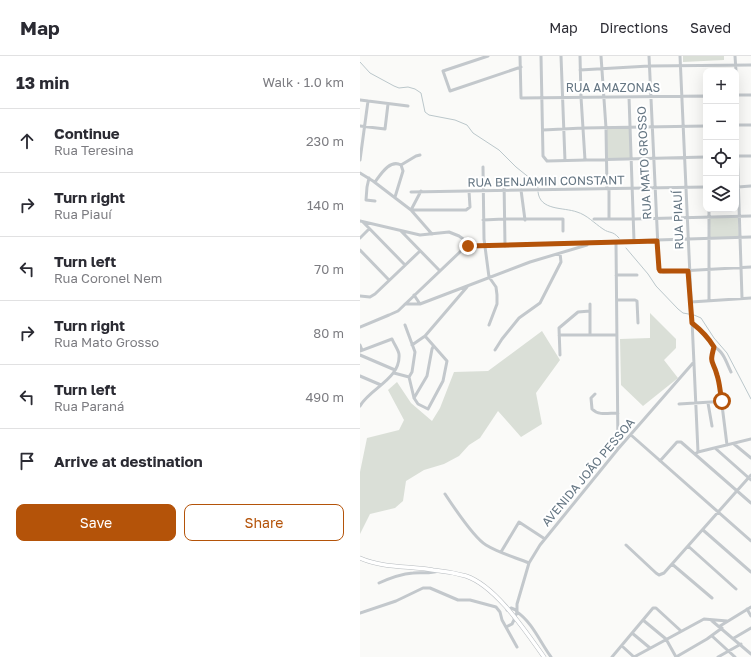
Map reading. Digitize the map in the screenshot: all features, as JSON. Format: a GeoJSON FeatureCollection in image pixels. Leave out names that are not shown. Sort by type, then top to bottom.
{"type":"FeatureCollection","features":[{"type":"Feature","properties":{"kind":"main road"},"geometry":{"type":"LineString","coordinates":[[360,558],[374,563],[390,566],[434,570],[466,577],[476,582],[509,609],[514,618],[544,657]]}},
{"type":"Feature","properties":{"kind":"street"},"geometry":{"type":"LineString","coordinates":[[488,56],[443,71],[450,91],[521,67],[520,56]]}},
{"type":"Feature","properties":{"kind":"street"},"geometry":{"type":"LineString","coordinates":[[541,56],[543,156],[547,161],[703,157]]}},
{"type":"Feature","properties":{"kind":"street"},"geometry":{"type":"LineString","coordinates":[[561,56],[565,160]]}},
{"type":"Feature","properties":{"kind":"street"},"geometry":{"type":"LineString","coordinates":[[580,56],[585,160]]}},
{"type":"Feature","properties":{"kind":"street"},"geometry":{"type":"LineString","coordinates":[[601,56],[606,128],[609,219]]}},
{"type":"Feature","properties":{"kind":"street","name":"RUA MATO GROSSO"},"geometry":{"type":"LineString","coordinates":[[649,56],[659,269],[660,271],[664,272],[688,271]]}},
{"type":"Feature","properties":{"kind":"street","name":"RUA PIAUÍ"},"geometry":{"type":"LineString","coordinates":[[680,56],[688,271],[692,323],[696,453]]}},
{"type":"Feature","properties":{"kind":"street"},"geometry":{"type":"LineString","coordinates":[[735,56],[736,66]]}},
{"type":"Feature","properties":{"kind":"street"},"geometry":{"type":"LineString","coordinates":[[580,70],[649,66],[751,65]]}},
{"type":"Feature","properties":{"kind":"street","name":"RUA AMAZONAS"},"geometry":{"type":"LineString","coordinates":[[521,67],[521,98],[703,96]]}},
{"type":"Feature","properties":{"kind":"street"},"geometry":{"type":"LineString","coordinates":[[739,95],[751,95]]}},
{"type":"Feature","properties":{"kind":"street"},"geometry":{"type":"LineString","coordinates":[[629,97],[634,241]]}},
{"type":"Feature","properties":{"kind":"street"},"geometry":{"type":"LineString","coordinates":[[360,100],[408,106]]}},
{"type":"Feature","properties":{"kind":"street"},"geometry":{"type":"LineString","coordinates":[[360,160],[368,101]]}},
{"type":"Feature","properties":{"kind":"street"},"geometry":{"type":"LineString","coordinates":[[360,126],[385,129],[388,104]]}},
{"type":"Feature","properties":{"kind":"street"},"geometry":{"type":"LineString","coordinates":[[739,125],[751,125]]}},
{"type":"Feature","properties":{"kind":"street"},"geometry":{"type":"LineString","coordinates":[[543,130],[703,126]]}},
{"type":"Feature","properties":{"kind":"street"},"geometry":{"type":"LineString","coordinates":[[375,182],[392,164],[397,163],[401,165],[420,155]]}},
{"type":"Feature","properties":{"kind":"street"},"geometry":{"type":"LineString","coordinates":[[739,156],[751,156]]}},
{"type":"Feature","properties":{"kind":"street"},"geometry":{"type":"LineString","coordinates":[[395,197],[403,171],[401,165]]}},
{"type":"Feature","properties":{"kind":"street"},"geometry":{"type":"LineString","coordinates":[[483,167],[483,220],[485,246],[490,276],[496,287],[497,295],[497,304],[489,325]]}},
{"type":"Feature","properties":{"kind":"street"},"geometry":{"type":"LineString","coordinates":[[360,173],[375,182],[411,210],[432,234]]}},
{"type":"Feature","properties":{"kind":"street"},"geometry":{"type":"LineString","coordinates":[[369,178],[366,187],[366,200],[375,201]]}},
{"type":"Feature","properties":{"kind":"street"},"geometry":{"type":"LineString","coordinates":[[504,180],[505,246]]}},
{"type":"Feature","properties":{"kind":"street"},"geometry":{"type":"LineString","coordinates":[[739,187],[751,186]]}},
{"type":"Feature","properties":{"kind":"street","name":"RUA BENJAMIN CONSTANT"},"geometry":{"type":"LineString","coordinates":[[411,192],[703,187]]}},
{"type":"Feature","properties":{"kind":"street"},"geometry":{"type":"LineString","coordinates":[[521,190],[525,220]]}},
{"type":"Feature","properties":{"kind":"street"},"geometry":{"type":"LineString","coordinates":[[411,210],[421,191]]}},
{"type":"Feature","properties":{"kind":"street"},"geometry":{"type":"LineString","coordinates":[[411,210],[468,209],[469,191]]}},
{"type":"Feature","properties":{"kind":"street"},"geometry":{"type":"LineString","coordinates":[[708,212],[709,300]]}},
{"type":"Feature","properties":{"kind":"street"},"geometry":{"type":"LineString","coordinates":[[739,212],[742,298]]}},
{"type":"Feature","properties":{"kind":"street"},"geometry":{"type":"LineString","coordinates":[[594,219],[751,216]]}},
{"type":"Feature","properties":{"kind":"street"},"geometry":{"type":"LineString","coordinates":[[483,220],[563,219],[563,231]]}},
{"type":"Feature","properties":{"kind":"street"},"geometry":{"type":"LineString","coordinates":[[361,222],[420,235],[449,232],[474,246]]}},
{"type":"Feature","properties":{"kind":"street"},"geometry":{"type":"LineString","coordinates":[[361,222],[405,265]]}},
{"type":"Feature","properties":{"kind":"street"},"geometry":{"type":"LineString","coordinates":[[360,238],[369,229]]}},
{"type":"Feature","properties":{"kind":"street"},"geometry":{"type":"LineString","coordinates":[[400,231],[440,271]]}},
{"type":"Feature","properties":{"kind":"street"},"geometry":{"type":"LineString","coordinates":[[360,327],[393,314],[468,246],[751,237]]}},
{"type":"Feature","properties":{"kind":"street"},"geometry":{"type":"LineString","coordinates":[[616,242],[618,449]]}},
{"type":"Feature","properties":{"kind":"street"},"geometry":{"type":"LineString","coordinates":[[405,304],[420,304],[490,276],[591,243]]}},
{"type":"Feature","properties":{"kind":"street"},"geometry":{"type":"LineString","coordinates":[[567,244],[568,251]]}},
{"type":"Feature","properties":{"kind":"street"},"geometry":{"type":"LineString","coordinates":[[360,250],[389,280]]}},
{"type":"Feature","properties":{"kind":"street"},"geometry":{"type":"LineString","coordinates":[[360,296],[370,296],[374,294],[420,250]]}},
{"type":"Feature","properties":{"kind":"street"},"geometry":{"type":"LineString","coordinates":[[495,350],[519,318],[540,303],[561,262],[560,253]]}},
{"type":"Feature","properties":{"kind":"street"},"geometry":{"type":"LineString","coordinates":[[688,271],[751,267]]}},
{"type":"Feature","properties":{"kind":"street"},"geometry":{"type":"LineString","coordinates":[[616,276],[637,275]]}},
{"type":"Feature","properties":{"kind":"street"},"geometry":{"type":"LineString","coordinates":[[412,345],[425,336],[468,286]]}},
{"type":"Feature","properties":{"kind":"street"},"geometry":{"type":"LineString","coordinates":[[414,295],[420,304]]}},
{"type":"Feature","properties":{"kind":"street"},"geometry":{"type":"LineString","coordinates":[[691,302],[751,298]]}},
{"type":"Feature","properties":{"kind":"street"},"geometry":{"type":"LineString","coordinates":[[617,300],[637,301],[638,323]]}},
{"type":"Feature","properties":{"kind":"street"},"geometry":{"type":"LineString","coordinates":[[590,304],[590,335]]}},
{"type":"Feature","properties":{"kind":"street"},"geometry":{"type":"LineString","coordinates":[[560,355],[559,328],[578,312],[590,311]]}},
{"type":"Feature","properties":{"kind":"street"},"geometry":{"type":"LineString","coordinates":[[692,323],[710,340],[714,347],[718,348],[731,372]]}},
{"type":"Feature","properties":{"kind":"street"},"geometry":{"type":"LineString","coordinates":[[405,325],[415,352],[412,372],[409,377],[414,398],[418,404],[428,409],[443,382],[447,361],[433,347],[425,336]]}},
{"type":"Feature","properties":{"kind":"street"},"geometry":{"type":"LineString","coordinates":[[559,335],[617,335]]}},
{"type":"Feature","properties":{"kind":"street"},"geometry":{"type":"LineString","coordinates":[[360,344],[361,351],[392,339],[399,353],[398,363],[394,372],[370,396],[364,399],[360,406]]}},
{"type":"Feature","properties":{"kind":"street"},"geometry":{"type":"LineString","coordinates":[[414,398],[427,376],[433,347]]}},
{"type":"Feature","properties":{"kind":"street"},"geometry":{"type":"LineString","coordinates":[[714,347],[711,358],[717,374],[722,401],[727,446]]}},
{"type":"Feature","properties":{"kind":"street"},"geometry":{"type":"LineString","coordinates":[[360,355],[394,372],[409,377]]}},
{"type":"Feature","properties":{"kind":"street","name":"AVENIDA JOÃO PESSOA"},"geometry":{"type":"LineString","coordinates":[[506,627],[512,624],[516,615],[517,604],[528,563],[535,550],[618,449],[693,363]]}},
{"type":"Feature","properties":{"kind":"street"},"geometry":{"type":"LineString","coordinates":[[360,376],[381,385]]}},
{"type":"Feature","properties":{"kind":"street"},"geometry":{"type":"LineString","coordinates":[[595,394],[591,398],[591,403],[592,409],[595,412],[601,414],[618,413]]}},
{"type":"Feature","properties":{"kind":"street"},"geometry":{"type":"LineString","coordinates":[[360,397],[364,399]]}},
{"type":"Feature","properties":{"kind":"street"},"geometry":{"type":"LineString","coordinates":[[679,404],[727,401]]}},
{"type":"Feature","properties":{"kind":"street"},"geometry":{"type":"LineString","coordinates":[[708,403],[712,426]]}},
{"type":"Feature","properties":{"kind":"street"},"geometry":{"type":"LineString","coordinates":[[631,435],[751,541]]}},
{"type":"Feature","properties":{"kind":"street"},"geometry":{"type":"LineString","coordinates":[[696,453],[751,439]]}},
{"type":"Feature","properties":{"kind":"street"},"geometry":{"type":"LineString","coordinates":[[660,461],[677,442],[681,442],[696,453],[736,491],[751,503]]}},
{"type":"Feature","properties":{"kind":"street"},"geometry":{"type":"LineString","coordinates":[[734,444],[751,458]]}},
{"type":"Feature","properties":{"kind":"street"},"geometry":{"type":"LineString","coordinates":[[626,545],[659,575],[664,574],[736,491],[750,478],[716,448]]}},
{"type":"Feature","properties":{"kind":"street"},"geometry":{"type":"LineString","coordinates":[[446,494],[452,505],[483,542],[501,552],[528,563]]}},
{"type":"Feature","properties":{"kind":"street"},"geometry":{"type":"LineString","coordinates":[[501,552],[519,522],[545,538]]}},
{"type":"Feature","properties":{"kind":"street"},"geometry":{"type":"LineString","coordinates":[[703,530],[751,572]]}},
{"type":"Feature","properties":{"kind":"street"},"geometry":{"type":"LineString","coordinates":[[688,546],[736,589]]}},
{"type":"Feature","properties":{"kind":"street"},"geometry":{"type":"LineString","coordinates":[[672,564],[712,598]]}},
{"type":"Feature","properties":{"kind":"street"},"geometry":{"type":"LineString","coordinates":[[379,583],[394,576],[407,574],[431,574],[438,571]]}},
{"type":"Feature","properties":{"kind":"street"},"geometry":{"type":"LineString","coordinates":[[360,613],[396,601],[423,588],[436,590],[458,600],[470,600],[496,607],[500,612],[517,647]]}},
{"type":"Feature","properties":{"kind":"street"},"geometry":{"type":"LineString","coordinates":[[509,609],[517,604]]}},
{"type":"Feature","properties":{"kind":"street"},"geometry":{"type":"LineString","coordinates":[[643,620],[666,639],[676,657],[712,636],[727,622],[751,607]]}},
{"type":"Feature","properties":{"kind":"street"},"geometry":{"type":"LineString","coordinates":[[612,657],[652,609],[656,608],[681,631]]}},
{"type":"Feature","properties":{"kind":"street"},"geometry":{"type":"LineString","coordinates":[[509,609],[514,609],[522,615],[551,657]]}},
{"type":"Feature","properties":{"kind":"street"},"geometry":{"type":"LineString","coordinates":[[747,609],[751,616]]}},
{"type":"Feature","properties":{"kind":"street"},"geometry":{"type":"LineString","coordinates":[[622,646],[634,657],[704,619],[727,622]]}},
{"type":"Feature","properties":{"kind":"street"},"geometry":{"type":"LineString","coordinates":[[711,619],[751,654]]}},
{"type":"Feature","properties":{"kind":"street"},"geometry":{"type":"LineString","coordinates":[[734,638],[751,628]]}},
{"type":"Feature","properties":{"kind":"street"},"geometry":{"type":"LineString","coordinates":[[632,633],[650,648]]}},
{"type":"Feature","properties":{"kind":"street"},"geometry":{"type":"LineString","coordinates":[[712,636],[735,657]]}},
{"type":"Feature","properties":{"kind":"street"},"geometry":{"type":"LineString","coordinates":[[718,657],[741,644]]}},
{"type":"Feature","properties":{"kind":"street"},"geometry":{"type":"LineString","coordinates":[[747,650],[751,648]]}},
{"type":"Feature","properties":{"kind":"shaded area"},"geometry":{"type":"Polygon","coordinates":[[[683,56],[724,56],[724,60],[683,62],[683,56]]]}},
{"type":"Feature","properties":{"kind":"shaded area"},"geometry":{"type":"Polygon","coordinates":[[[629,128],[631,158],[607,159],[607,129],[629,128]]]}},
{"type":"Feature","properties":{"kind":"shaded area"},"geometry":{"type":"Polygon","coordinates":[[[709,217],[738,217],[739,237],[710,238],[709,217]]]}},
{"type":"Feature","properties":{"kind":"shaded area"},"geometry":{"type":"Polygon","coordinates":[[[650,313],[676,339],[676,348],[664,360],[678,378],[643,406],[621,385],[620,339],[650,338],[650,313]]]}},
{"type":"Feature","properties":{"kind":"shaded area"},"geometry":{"type":"Polygon","coordinates":[[[542,331],[560,360],[536,393],[542,424],[521,437],[498,411],[480,438],[469,445],[459,456],[444,464],[424,470],[406,481],[403,501],[395,508],[370,514],[360,534],[360,472],[367,438],[399,430],[404,420],[388,390],[397,382],[411,403],[432,421],[440,408],[454,372],[488,371],[542,331]]]}},
{"type":"Feature","properties":{"kind":"waterway"},"geometry":{"type":"LineString","coordinates":[[360,62],[370,73],[394,86],[399,88],[408,87],[421,93],[425,112],[429,115],[455,120],[467,125],[473,133],[499,150],[516,167],[536,183],[538,188]]}},
{"type":"Feature","properties":{"kind":"waterway"},"geometry":{"type":"LineString","coordinates":[[538,192],[543,202],[548,205],[581,213],[603,229],[615,234],[619,238]]}},
{"type":"Feature","properties":{"kind":"waterway"},"geometry":{"type":"LineString","coordinates":[[626,248],[656,286],[678,309],[683,313],[701,318],[714,338],[727,353],[751,399]]}},
{"type":"Feature","properties":{"kind":"route"},"geometry":{"type":"LineString","coordinates":[[468,246],[657,241],[660,271],[688,271],[692,323],[710,340],[714,347],[711,358],[717,374],[722,401]]}}]}
